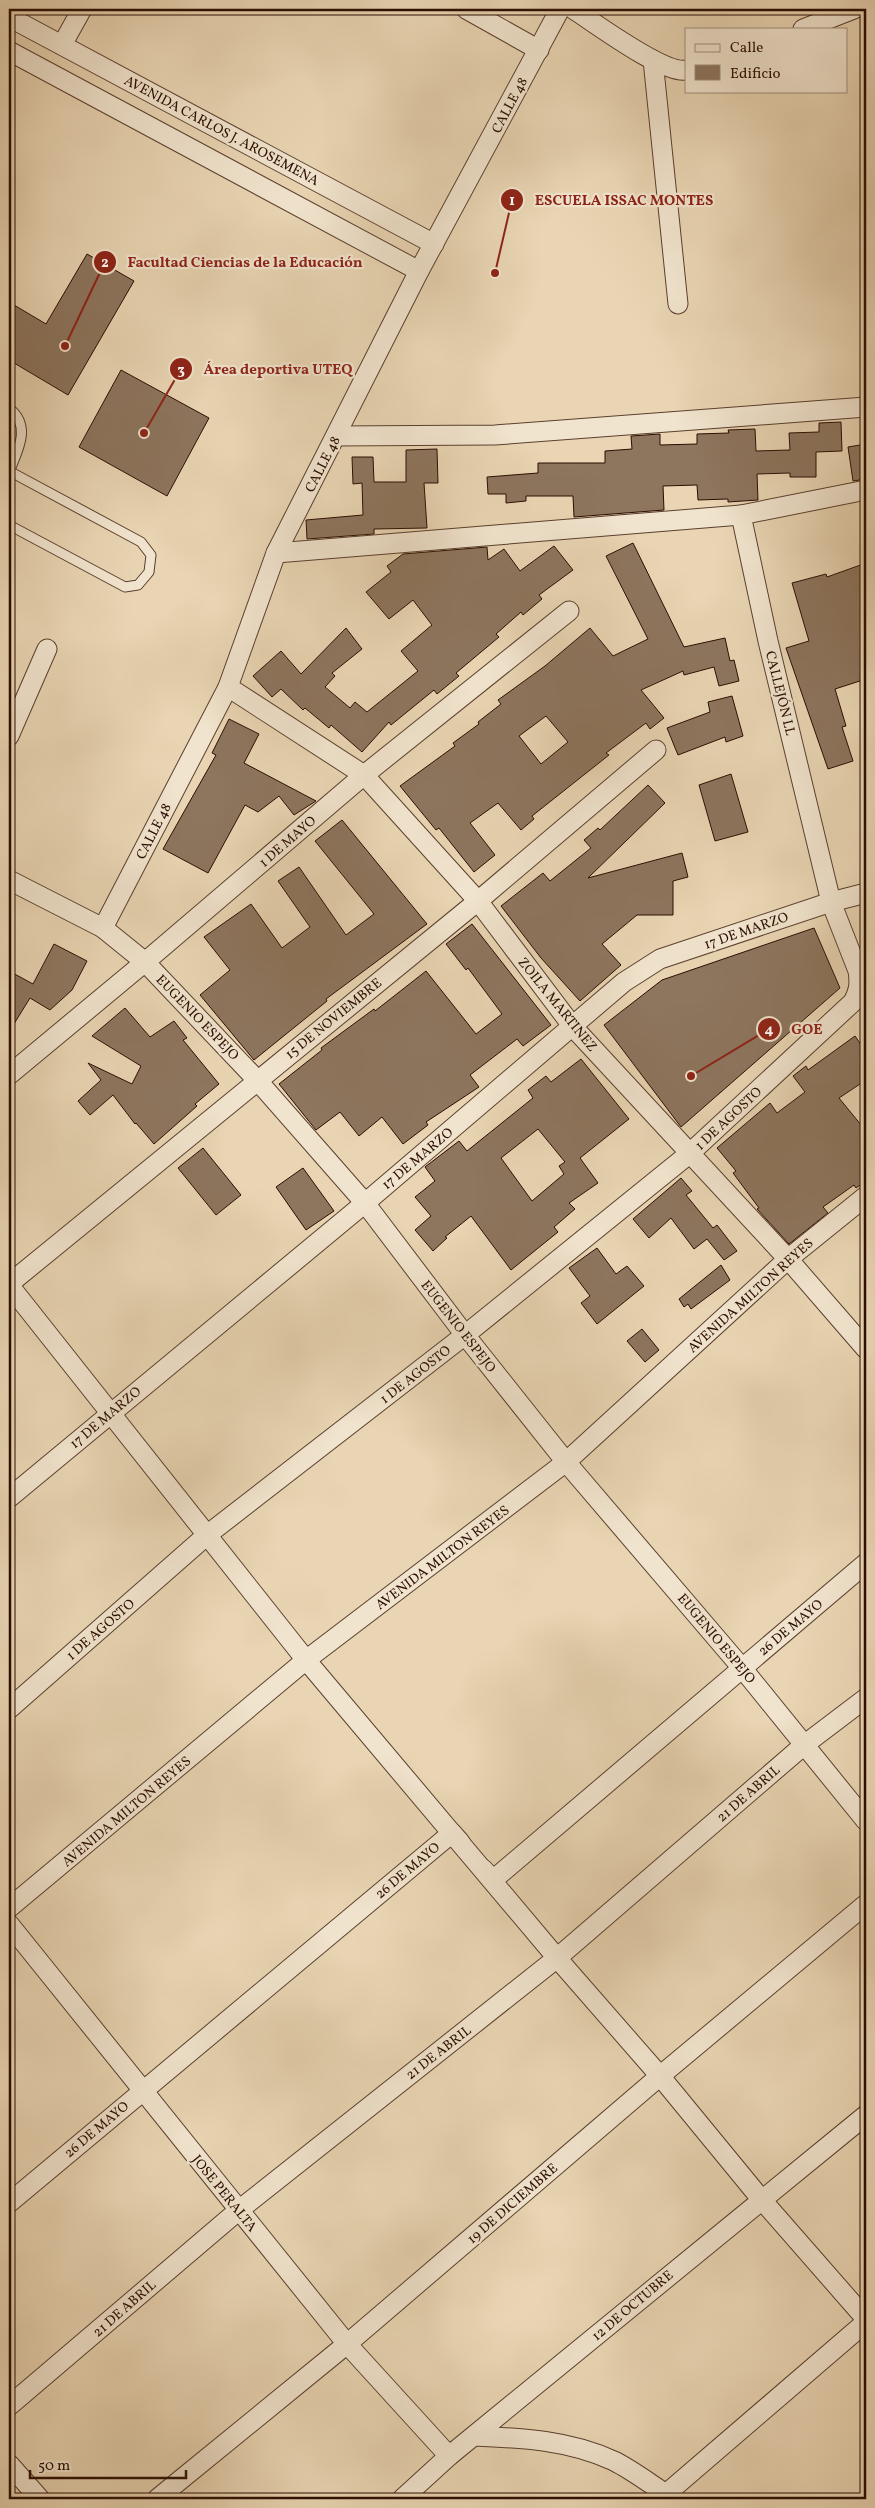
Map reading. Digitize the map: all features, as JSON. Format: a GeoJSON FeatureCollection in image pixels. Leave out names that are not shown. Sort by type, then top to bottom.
{"type":"FeatureCollection","features":[{"type":"Feature","properties":{"kind":"street"},"geometry":{"type":"LineString","coordinates":[[62,45],[82,9]]}},
{"type":"Feature","properties":{"kind":"street"},"geometry":{"type":"LineString","coordinates":[[466,9],[539,50]]}},
{"type":"Feature","properties":{"kind":"street","name":"CALLE 48"},"geometry":{"type":"LineString","coordinates":[[103,928],[228,687],[276,553],[419,271],[560,9]]}},
{"type":"Feature","properties":{"kind":"street"},"geometry":{"type":"LineString","coordinates":[[573,9],[653,60],[680,71],[685,70]]}},
{"type":"Feature","properties":{"kind":"street"},"geometry":{"type":"LineString","coordinates":[[806,28],[854,9]]}},
{"type":"Feature","properties":{"kind":"street","name":"AVENIDA CARLOS J. AROSEMENA"},"geometry":{"type":"LineString","coordinates":[[9,16],[434,244]]}},
{"type":"Feature","properties":{"kind":"street"},"geometry":{"type":"LineString","coordinates":[[9,51],[419,271]]}},
{"type":"Feature","properties":{"kind":"street"},"geometry":{"type":"LineString","coordinates":[[653,60],[678,304]]}},
{"type":"Feature","properties":{"kind":"street"},"geometry":{"type":"LineString","coordinates":[[336,436],[495,435],[866,407]]}},
{"type":"Feature","properties":{"kind":"street"},"geometry":{"type":"LineString","coordinates":[[276,553],[742,515],[866,490]]}},
{"type":"Feature","properties":{"kind":"street","name":"CALLEJÓN LL"},"geometry":{"type":"LineString","coordinates":[[742,515],[768,640],[831,902],[858,971],[859,992]]}},
{"type":"Feature","properties":{"kind":"street","name":"1 DE MAYO"},"geometry":{"type":"LineString","coordinates":[[9,1075],[364,775],[569,610]]}},
{"type":"Feature","properties":{"kind":"street"},"geometry":{"type":"LineString","coordinates":[[9,736],[48,649]]}},
{"type":"Feature","properties":{"kind":"street","name":"ZOILA MARTINEZ"},"geometry":{"type":"LineString","coordinates":[[228,687],[364,775],[478,902],[573,1027],[788,1259],[866,1349]]}},
{"type":"Feature","properties":{"kind":"street","name":"15 DE NOVIEMBRE"},"geometry":{"type":"LineString","coordinates":[[9,1284],[257,1080],[478,902],[656,750]]}},
{"type":"Feature","properties":{"kind":"street","name":"EUGENIO ESPEJO"},"geometry":{"type":"LineString","coordinates":[[9,880],[103,928],[145,962],[257,1080],[364,1203],[465,1335],[566,1462],[742,1668],[866,1821]]}},
{"type":"Feature","properties":{"kind":"street","name":"17 DE MARZO"},"geometry":{"type":"LineString","coordinates":[[9,1498],[364,1203],[624,982],[660,960],[831,902],[866,893]]}},
{"type":"Feature","properties":{"kind":"street","name":"1 DE AGOSTO"},"geometry":{"type":"LineString","coordinates":[[9,1709],[207,1535],[465,1335],[689,1154],[853,1002],[859,992]]}},
{"type":"Feature","properties":{"kind":"street","name":"AVENIDA MILTON REYES"},"geometry":{"type":"LineString","coordinates":[[9,1908],[306,1660],[566,1462],[788,1259],[866,1196]]}},
{"type":"Feature","properties":{"kind":"street"},"geometry":{"type":"LineString","coordinates":[[9,1284],[306,1660],[557,1958],[660,2076],[761,2200],[866,2321],[666,2497],[621,2465],[587,2450],[560,2443],[474,2436]]}},
{"type":"Feature","properties":{"kind":"street","name":"26 DE MAYO"},"geometry":{"type":"LineString","coordinates":[[9,2203],[142,2089],[452,1833],[493,1880],[866,1563]]}},
{"type":"Feature","properties":{"kind":"street","name":"21 DE ABRIL"},"geometry":{"type":"LineString","coordinates":[[9,2406],[239,2210],[557,1958],[804,1745],[866,1698]]}},
{"type":"Feature","properties":{"kind":"street","name":"19 DE DICIEMBRE"},"geometry":{"type":"LineString","coordinates":[[157,2499],[347,2344],[660,2076],[866,1904]]}},
{"type":"Feature","properties":{"kind":"street","name":"JOSE PERALTA"},"geometry":{"type":"LineString","coordinates":[[9,1924],[347,2344],[449,2456]]}},
{"type":"Feature","properties":{"kind":"street","name":"12 DE OCTUBRE"},"geometry":{"type":"LineString","coordinates":[[402,2499],[449,2456],[866,2115]]}},
{"type":"Feature","properties":{"kind":"street"},"geometry":{"type":"LineString","coordinates":[[9,2464],[40,2499]]}},
{"type":"Feature","properties":{"kind":"lane"},"geometry":{"type":"LineString","coordinates":[[9,408],[15,412],[22,425],[22,438],[9,471],[141,542],[151,555],[149,572],[138,585],[125,587],[9,525]]}},
{"type":"Feature","properties":{"kind":"lane"},"geometry":{"type":"LineString","coordinates":[[9,456],[22,438]]}},
{"type":"Feature","properties":{"kind":"building"},"geometry":{"type":"Polygon","coordinates":[[[87,254],[134,281],[68,395],[9,360],[9,302],[46,324],[87,254]]]}},
{"type":"Feature","properties":{"kind":"building"},"geometry":{"type":"Polygon","coordinates":[[[121,370],[209,418],[167,496],[79,447],[121,370]]]}},
{"type":"Feature","properties":{"kind":"building"},"geometry":{"type":"Polygon","coordinates":[[[841,422],[842,451],[816,452],[816,477],[790,477],[790,473],[757,474],[758,500],[728,502],[728,499],[698,500],[697,485],[663,486],[664,510],[574,517],[573,496],[526,496],[526,501],[506,503],[506,494],[488,494],[487,477],[538,473],[538,463],[605,463],[605,451],[632,449],[631,436],[660,434],[660,445],[697,444],[697,434],[729,433],[728,430],[755,429],[756,451],[790,450],[789,433],[819,432],[819,423],[841,422]]]}},
{"type":"Feature","properties":{"kind":"building"},"geometry":{"type":"Polygon","coordinates":[[[866,444],[866,479],[853,481],[848,447],[866,444]]]}},
{"type":"Feature","properties":{"kind":"building"},"geometry":{"type":"Polygon","coordinates":[[[437,449],[438,483],[424,483],[427,528],[374,529],[374,534],[307,539],[306,520],[363,515],[362,483],[353,484],[352,457],[373,457],[374,482],[406,482],[406,450],[437,449]]]}},
{"type":"Feature","properties":{"kind":"building"},"geometry":{"type":"Polygon","coordinates":[[[633,543],[684,647],[725,638],[730,661],[734,660],[739,681],[719,686],[714,667],[684,675],[683,671],[641,690],[664,718],[650,729],[646,723],[606,753],[609,755],[532,816],[534,819],[521,830],[498,803],[470,823],[495,855],[474,872],[439,828],[436,830],[400,786],[455,746],[453,743],[479,724],[478,722],[501,704],[498,700],[545,666],[590,628],[613,656],[648,639],[606,556],[633,543]],[[546,716],[519,736],[541,764],[568,742],[546,716]]]}},
{"type":"Feature","properties":{"kind":"building"},"geometry":{"type":"Polygon","coordinates":[[[554,546],[573,570],[539,595],[542,599],[523,615],[521,612],[496,634],[499,637],[456,673],[459,676],[437,694],[434,690],[391,725],[389,722],[362,752],[331,725],[329,728],[305,708],[303,710],[281,689],[272,697],[253,676],[281,651],[301,674],[346,628],[362,649],[332,673],[335,676],[325,687],[350,708],[355,702],[367,712],[418,671],[401,651],[432,625],[413,600],[389,619],[366,592],[391,572],[387,566],[403,554],[487,547],[488,560],[504,549],[520,571],[554,546]]]}},
{"type":"Feature","properties":{"kind":"building"},"geometry":{"type":"Polygon","coordinates":[[[866,563],[866,679],[835,689],[846,726],[842,727],[853,761],[828,769],[786,648],[809,641],[792,583],[826,574],[827,577],[866,563]]]}},
{"type":"Feature","properties":{"kind":"building"},"geometry":{"type":"Polygon","coordinates":[[[732,696],[743,736],[726,742],[725,737],[678,755],[667,728],[710,712],[708,702],[732,696]]]}},
{"type":"Feature","properties":{"kind":"building"},"geometry":{"type":"Polygon","coordinates":[[[229,719],[259,734],[244,763],[316,801],[294,815],[279,796],[258,812],[245,805],[208,873],[163,849],[216,755],[212,753],[229,719]]]}},
{"type":"Feature","properties":{"kind":"building"},"geometry":{"type":"Polygon","coordinates":[[[731,774],[748,832],[715,841],[699,785],[731,774]]]}},
{"type":"Feature","properties":{"kind":"building"},"geometry":{"type":"Polygon","coordinates":[[[648,785],[665,803],[588,878],[682,853],[688,877],[673,881],[673,915],[637,915],[602,944],[621,965],[580,1001],[541,958],[501,906],[543,873],[550,881],[591,848],[584,840],[598,828],[600,830],[648,785]]]}},
{"type":"Feature","properties":{"kind":"building"},"geometry":{"type":"Polygon","coordinates":[[[342,820],[427,924],[326,999],[327,1001],[254,1060],[200,995],[230,970],[204,937],[251,904],[282,948],[310,927],[278,881],[299,867],[346,935],[374,914],[315,841],[342,820]]]}},
{"type":"Feature","properties":{"kind":"building"},"geometry":{"type":"Polygon","coordinates":[[[472,924],[551,1025],[523,1046],[517,1039],[470,1075],[479,1087],[426,1122],[428,1125],[403,1144],[382,1117],[359,1136],[340,1112],[316,1130],[279,1084],[322,1050],[321,1048],[374,1009],[375,1011],[426,971],[476,1034],[502,1014],[468,968],[466,970],[446,944],[472,924]]]}},
{"type":"Feature","properties":{"kind":"building"},"geometry":{"type":"Polygon","coordinates":[[[814,928],[840,988],[681,1127],[604,1025],[662,980],[814,928]]]}},
{"type":"Feature","properties":{"kind":"building"},"geometry":{"type":"Polygon","coordinates":[[[54,944],[87,961],[72,990],[50,1010],[30,998],[9,1032],[9,971],[33,984],[54,944]]]}},
{"type":"Feature","properties":{"kind":"building"},"geometry":{"type":"Polygon","coordinates":[[[125,1008],[150,1037],[174,1021],[187,1038],[183,1040],[219,1084],[195,1104],[197,1106],[154,1144],[135,1124],[113,1095],[90,1115],[78,1101],[101,1080],[88,1063],[132,1084],[141,1066],[92,1036],[125,1008]]]}},
{"type":"Feature","properties":{"kind":"building"},"geometry":{"type":"Polygon","coordinates":[[[855,1036],[866,1052],[866,1080],[839,1098],[866,1131],[866,1181],[856,1188],[854,1185],[823,1207],[828,1213],[789,1244],[757,1209],[759,1208],[733,1173],[736,1171],[717,1148],[770,1103],[777,1113],[805,1092],[793,1076],[806,1066],[808,1070],[855,1036]]]}},
{"type":"Feature","properties":{"kind":"building"},"geometry":{"type":"Polygon","coordinates":[[[581,1059],[629,1119],[580,1158],[598,1183],[569,1203],[575,1209],[554,1227],[558,1232],[511,1270],[471,1216],[445,1237],[447,1238],[433,1251],[415,1230],[431,1216],[415,1197],[435,1181],[425,1167],[459,1141],[467,1151],[533,1098],[528,1090],[546,1076],[551,1082],[581,1059]],[[538,1129],[501,1158],[532,1201],[564,1174],[559,1166],[565,1162],[538,1129]]]}},
{"type":"Feature","properties":{"kind":"building"},"geometry":{"type":"Polygon","coordinates":[[[203,1148],[241,1195],[216,1215],[178,1168],[203,1148]]]}},
{"type":"Feature","properties":{"kind":"building"},"geometry":{"type":"Polygon","coordinates":[[[303,1168],[334,1211],[306,1230],[276,1187],[303,1168]]]}},
{"type":"Feature","properties":{"kind":"building"},"geometry":{"type":"Polygon","coordinates":[[[681,1178],[692,1191],[686,1195],[713,1228],[717,1225],[737,1251],[724,1260],[707,1239],[694,1249],[671,1218],[649,1238],[633,1219],[681,1178]]]}},
{"type":"Feature","properties":{"kind":"building"},"geometry":{"type":"Polygon","coordinates":[[[597,1248],[616,1274],[627,1266],[644,1286],[597,1324],[581,1303],[590,1296],[569,1268],[597,1248]]]}},
{"type":"Feature","properties":{"kind":"building"},"geometry":{"type":"Polygon","coordinates":[[[721,1265],[730,1280],[691,1309],[688,1304],[684,1307],[679,1299],[721,1265]]]}},
{"type":"Feature","properties":{"kind":"building"},"geometry":{"type":"Polygon","coordinates":[[[642,1329],[659,1350],[645,1362],[627,1341],[642,1329]]]}},
{"type":"Feature","properties":{"kind":"place","name":"ESCUELA ISSAC MONTES"},"geometry":{"type":"Point","coordinates":[495,273]}},
{"type":"Feature","properties":{"kind":"place","name":"Facultad Ciencias de la Educación"},"geometry":{"type":"Point","coordinates":[65,346]}},
{"type":"Feature","properties":{"kind":"place","name":"Área deportiva UTEQ"},"geometry":{"type":"Point","coordinates":[144,433]}},
{"type":"Feature","properties":{"kind":"place","name":"GOE"},"geometry":{"type":"Point","coordinates":[691,1076]}}]}
